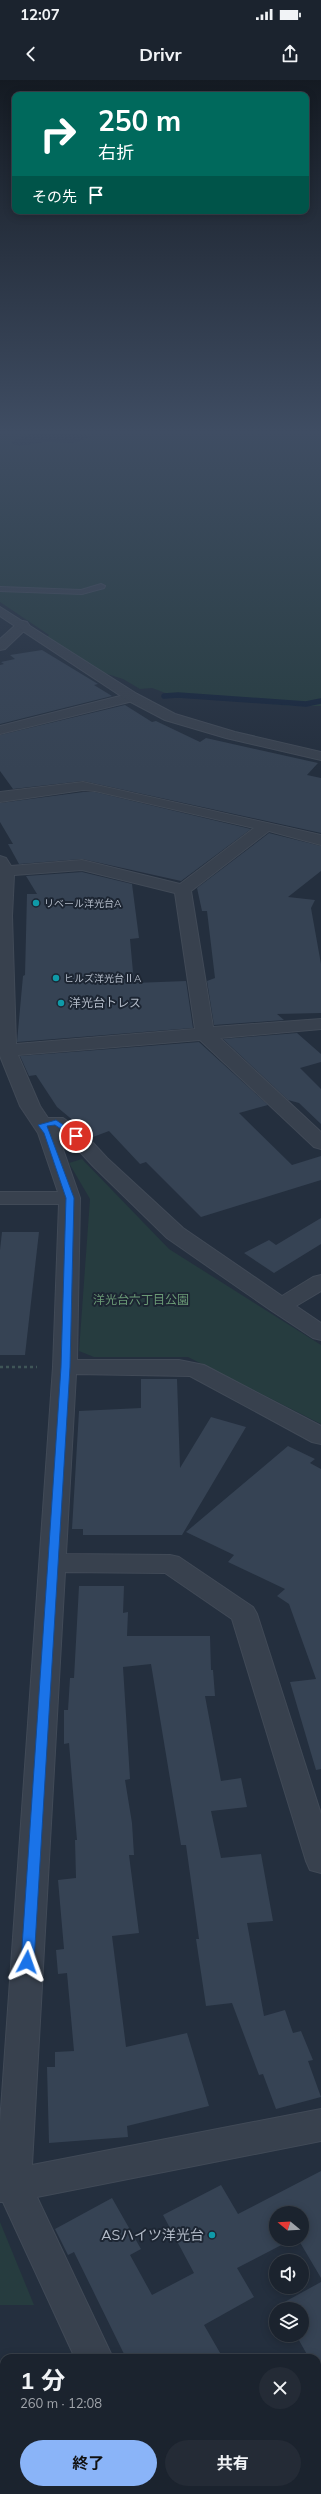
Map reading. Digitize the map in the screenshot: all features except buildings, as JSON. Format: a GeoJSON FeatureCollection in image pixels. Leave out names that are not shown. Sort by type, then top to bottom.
{"type":"FeatureCollection","features":[{"type":"Feature","properties":{"kind":"street"},"geometry":{"type":"LineString","coordinates":[[0,611],[132,697],[170,717],[196,726],[321,756]]}},
{"type":"Feature","properties":{"kind":"street"},"geometry":{"type":"LineString","coordinates":[[0,646],[23,626]]}},
{"type":"Feature","properties":{"kind":"street"},"geometry":{"type":"LineString","coordinates":[[0,730],[132,697]]}},
{"type":"Feature","properties":{"kind":"street"},"geometry":{"type":"LineString","coordinates":[[0,797],[83,786],[95,787],[321,840]]}},
{"type":"Feature","properties":{"kind":"street"},"geometry":{"type":"LineString","coordinates":[[183,890],[266,826]]}},
{"type":"Feature","properties":{"kind":"street"},"geometry":{"type":"LineString","coordinates":[[92,2354],[7,2185],[53,1563],[65,1367],[70,1198],[48,1133],[30,1106],[7,1050],[3,866],[82,865],[183,890]]}},
{"type":"Feature","properties":{"kind":"street"},"geometry":{"type":"LineString","coordinates":[[183,890],[205,1034],[321,1143]]}},
{"type":"Feature","properties":{"kind":"street"},"geometry":{"type":"LineString","coordinates":[[7,1050],[321,1024]]}},
{"type":"Feature","properties":{"kind":"street"},"geometry":{"type":"LineString","coordinates":[[42,1125],[56,1122],[76,1136],[100,1162],[176,1233],[321,1333]]}},
{"type":"Feature","properties":{"kind":"street"},"geometry":{"type":"LineString","coordinates":[[0,1198],[70,1198]]}},
{"type":"Feature","properties":{"kind":"street"},"geometry":{"type":"LineString","coordinates":[[280,1306],[321,1282]]}},
{"type":"Feature","properties":{"kind":"street"},"geometry":{"type":"LineString","coordinates":[[65,1367],[179,1367],[196,1370],[321,1436]]}},
{"type":"Feature","properties":{"kind":"street"},"geometry":{"type":"LineString","coordinates":[[53,1563],[170,1564],[244,1614],[321,1861]]}},
{"type":"Feature","properties":{"kind":"street"},"geometry":{"type":"LineString","coordinates":[[7,2185],[321,2125]]}},
{"type":"Feature","properties":{"kind":"lane"},"geometry":{"type":"LineString","coordinates":[[0,589],[82,592],[101,586]]}},
{"type":"Feature","properties":{"kind":"path"},"geometry":{"type":"LineString","coordinates":[[0,1367],[19,1367]]}},
{"type":"Feature","properties":{"kind":"green space"},"geometry":{"type":"Polygon","coordinates":[[[0,545],[321,545],[321,706],[292,706],[168,694],[152,688],[140,689],[123,679],[95,670],[45,638],[49,635],[0,602],[0,545]]]}},
{"type":"Feature","properties":{"kind":"green space","name":"洋光台六丁目公園"},"geometry":{"type":"Polygon","coordinates":[[[82,1159],[169,1249],[321,1345],[321,1424],[188,1357],[94,1357],[79,1351],[90,1199],[69,1163],[82,1159]]]}},
{"type":"Feature","properties":{"kind":"green space"},"geometry":{"type":"Polygon","coordinates":[[[0,2222],[34,2305],[0,2305],[0,2222]]]}},
{"type":"Feature","properties":{"kind":"waterway"},"geometry":{"type":"LineString","coordinates":[[164,696],[178,695],[306,704],[321,701]]}},
{"type":"Feature","properties":{"kind":"place","name":"リベール洋光台A"},"geometry":{"type":"Point","coordinates":[36,903]}},
{"type":"Feature","properties":{"kind":"place","name":"ヒルズ洋光台ⅡA"},"geometry":{"type":"Point","coordinates":[56,978]}},
{"type":"Feature","properties":{"kind":"place","name":"洋光台トレス"},"geometry":{"type":"Point","coordinates":[61,1003]}},
{"type":"Feature","properties":{"kind":"place","name":"ASハイツ洋光台"},"geometry":{"type":"Point","coordinates":[212,2235]}},
{"type":"Feature","properties":{"kind":"route"},"geometry":{"type":"LineString","coordinates":[[27,1962],[65,1367],[70,1198],[48,1133],[42,1125],[56,1122],[76,1136]]}}]}
